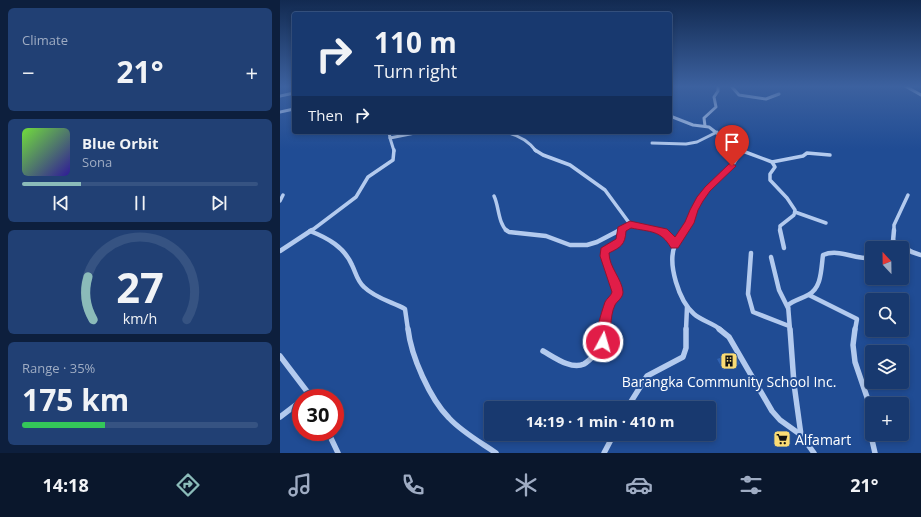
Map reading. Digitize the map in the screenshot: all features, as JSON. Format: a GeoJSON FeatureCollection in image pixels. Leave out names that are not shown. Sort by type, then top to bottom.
{"type":"FeatureCollection","features":[{"type":"Feature","properties":{"kind":"street"},"geometry":{"type":"LineString","coordinates":[[706,126],[704,118],[716,107]]}},
{"type":"Feature","properties":{"kind":"street"},"geometry":{"type":"LineString","coordinates":[[280,112],[292,109]]}},
{"type":"Feature","properties":{"kind":"street"},"geometry":{"type":"LineString","coordinates":[[672,117],[693,125],[706,126],[717,132],[740,150],[772,162],[803,156],[807,153],[830,155]]}},
{"type":"Feature","properties":{"kind":"street"},"geometry":{"type":"LineString","coordinates":[[652,143],[686,144],[697,142],[717,132]]}},
{"type":"Feature","properties":{"kind":"street"},"geometry":{"type":"LineString","coordinates":[[280,251],[356,197],[368,177],[393,160],[394,148],[389,134]]}},
{"type":"Feature","properties":{"kind":"street"},"geometry":{"type":"LineString","coordinates":[[390,138],[410,134]]}},
{"type":"Feature","properties":{"kind":"street"},"geometry":{"type":"LineString","coordinates":[[513,134],[531,143],[535,150],[543,155],[570,165],[605,190],[619,212],[630,224],[663,231],[669,236],[675,245]]}},
{"type":"Feature","properties":{"kind":"street"},"geometry":{"type":"LineString","coordinates":[[740,150],[740,153],[732,166],[708,189],[694,210],[690,223],[675,245],[673,258],[674,271],[680,292],[687,307],[696,315],[717,327],[729,337],[772,410],[780,420],[801,435],[814,453]]}},
{"type":"Feature","properties":{"kind":"street"},"geometry":{"type":"LineString","coordinates":[[772,162],[775,167],[770,174],[770,180],[790,202],[795,212],[826,223]]}},
{"type":"Feature","properties":{"kind":"street"},"geometry":{"type":"LineString","coordinates":[[280,201],[282,195]]}},
{"type":"Feature","properties":{"kind":"street"},"geometry":{"type":"LineString","coordinates":[[894,241],[894,225],[908,195]]}},
{"type":"Feature","properties":{"kind":"street"},"geometry":{"type":"LineString","coordinates":[[494,196],[497,202],[503,228],[508,232],[546,236],[570,245],[587,245],[604,239],[630,224]]}},
{"type":"Feature","properties":{"kind":"street"},"geometry":{"type":"LineString","coordinates":[[784,248],[780,234],[780,226],[795,212]]}},
{"type":"Feature","properties":{"kind":"street"},"geometry":{"type":"LineString","coordinates":[[543,351],[567,364],[578,366],[586,364],[602,347],[610,303],[617,296],[618,292],[604,256],[604,251],[621,240],[622,229]]}},
{"type":"Feature","properties":{"kind":"street"},"geometry":{"type":"LineString","coordinates":[[310,231],[326,236],[339,247],[351,264],[355,275],[366,289],[405,309],[408,318],[410,341],[425,378],[439,406],[447,418],[496,453]]}},
{"type":"Feature","properties":{"kind":"street"},"geometry":{"type":"LineString","coordinates":[[909,250],[921,255]]}},
{"type":"Feature","properties":{"kind":"street"},"geometry":{"type":"LineString","coordinates":[[801,435],[788,305],[794,300],[809,295],[819,283],[823,255],[825,253],[833,252],[865,259]]}},
{"type":"Feature","properties":{"kind":"street"},"geometry":{"type":"LineString","coordinates":[[751,253],[748,294],[753,312],[789,326]]}},
{"type":"Feature","properties":{"kind":"street"},"geometry":{"type":"LineString","coordinates":[[771,258],[784,302],[788,308]]}},
{"type":"Feature","properties":{"kind":"street"},"geometry":{"type":"LineString","coordinates":[[809,295],[857,320],[853,345],[855,362],[869,403],[872,440],[875,453]]}},
{"type":"Feature","properties":{"kind":"street"},"geometry":{"type":"LineString","coordinates":[[631,401],[647,376],[684,357],[686,348],[687,307]]}},
{"type":"Feature","properties":{"kind":"street"},"geometry":{"type":"LineString","coordinates":[[280,356],[283,358],[304,389]]}},
{"type":"Feature","properties":{"kind":"street"},"geometry":{"type":"LineString","coordinates":[[280,417],[292,408]]}},
{"type":"Feature","properties":{"kind":"street"},"geometry":{"type":"LineString","coordinates":[[332,441],[338,453]]}},
{"type":"Feature","properties":{"kind":"street"},"geometry":{"type":"LineString","coordinates":[[604,453],[610,441]]}},
{"type":"Feature","properties":{"kind":"building","name":"Barangka Community School Inc."},"geometry":{"type":"Polygon","coordinates":[[[734,353],[740,364],[723,370],[717,359],[734,353]]]}},
{"type":"Feature","properties":{"kind":"place","name":"Barangka Community School Inc."},"geometry":{"type":"Point","coordinates":[729,361]}},
{"type":"Feature","properties":{"kind":"place","name":"Alfamart"},"geometry":{"type":"Point","coordinates":[782,439]}},
{"type":"Feature","properties":{"kind":"route"},"geometry":{"type":"LineString","coordinates":[[603,342],[610,303],[617,296],[618,292],[604,256],[604,251],[621,240],[622,229],[630,224],[663,231],[669,236],[675,245],[690,223],[694,210],[700,200],[717,179],[732,166]]}}]}
